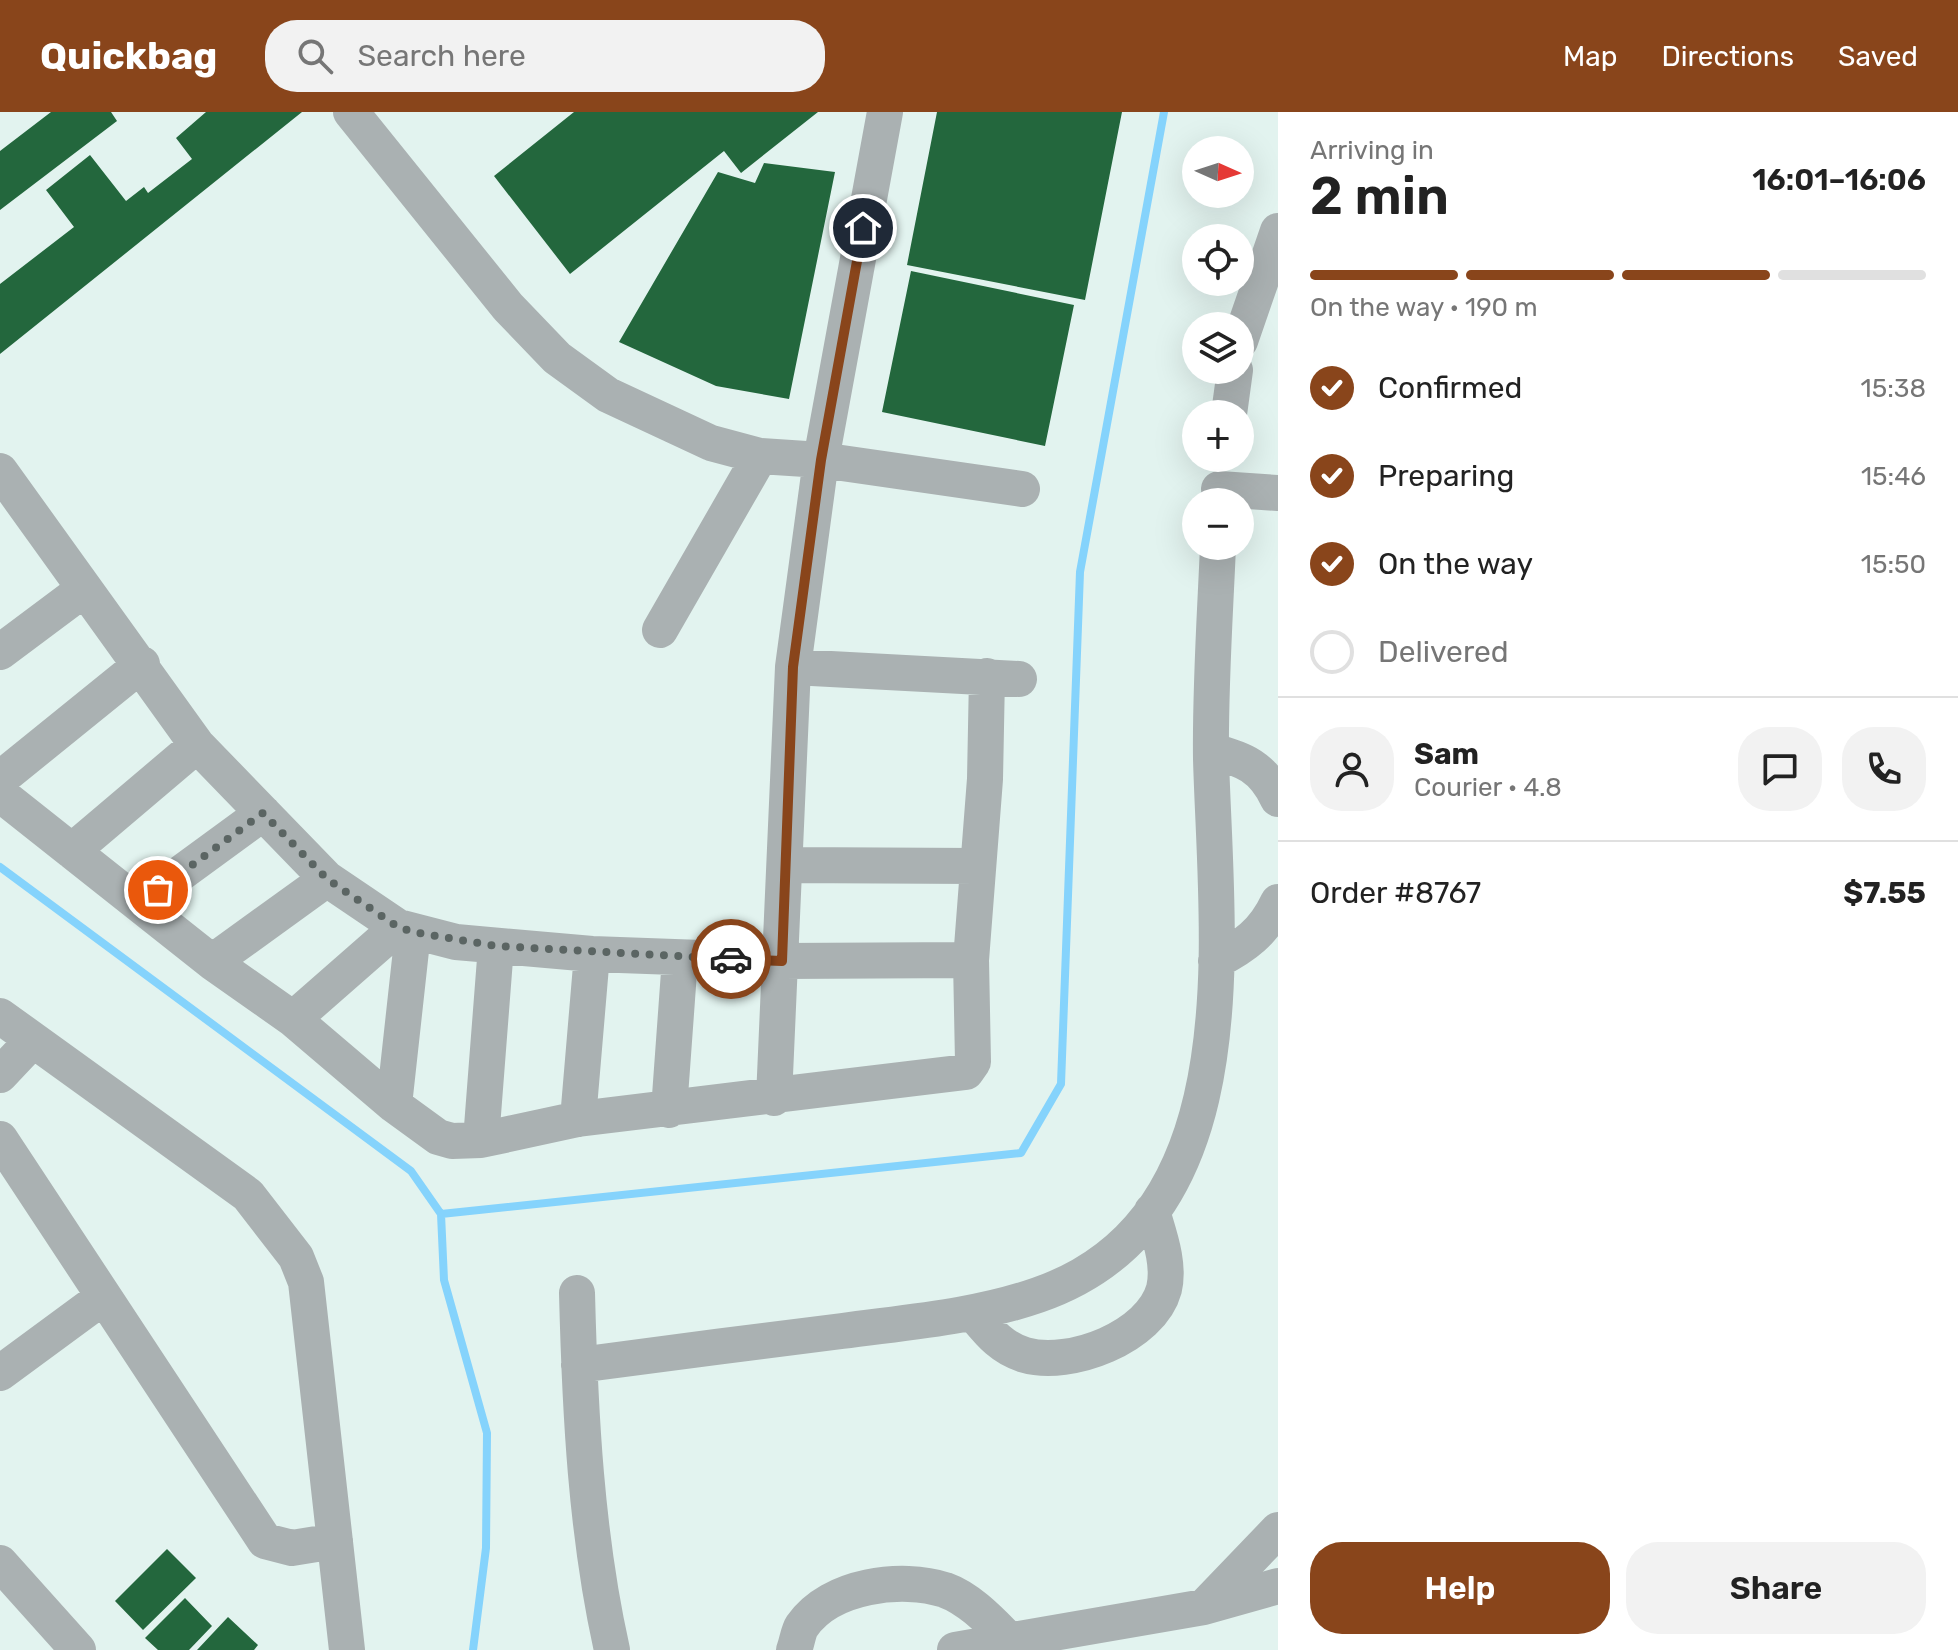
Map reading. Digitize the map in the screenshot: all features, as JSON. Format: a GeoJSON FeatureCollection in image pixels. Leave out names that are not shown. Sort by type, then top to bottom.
{"type":"FeatureCollection","features":[{"type":"Feature","properties":{"kind":"street"},"geometry":{"type":"LineString","coordinates":[[351,112],[508,307],[557,358],[608,395],[711,443],[760,456],[821,460],[1022,489]]}},
{"type":"Feature","properties":{"kind":"street"},"geometry":{"type":"LineString","coordinates":[[774,1098],[793,667],[821,460],[885,112]]}},
{"type":"Feature","properties":{"kind":"street"},"geometry":{"type":"LineString","coordinates":[[1250,312],[1278,231]]}},
{"type":"Feature","properties":{"kind":"street"},"geometry":{"type":"LineString","coordinates":[[660,630],[760,456]]}},
{"type":"Feature","properties":{"kind":"street"},"geometry":{"type":"LineString","coordinates":[[0,471],[83,590],[142,664],[197,745],[327,879],[406,930],[496,946],[592,954],[782,961],[971,960]]}},
{"type":"Feature","properties":{"kind":"street"},"geometry":{"type":"LineString","coordinates":[[1221,483],[1278,493]]}},
{"type":"Feature","properties":{"kind":"street"},"geometry":{"type":"LineString","coordinates":[[579,1365],[974,1314],[1041,1294],[1081,1275],[1123,1243],[1152,1211],[1188,1147],[1202,1105],[1211,1061],[1216,961],[1211,751],[1218,560]]}},
{"type":"Feature","properties":{"kind":"street"},"geometry":{"type":"LineString","coordinates":[[0,652],[83,590]]}},
{"type":"Feature","properties":{"kind":"street"},"geometry":{"type":"LineString","coordinates":[[0,779],[142,664]]}},
{"type":"Feature","properties":{"kind":"street"},"geometry":{"type":"LineString","coordinates":[[0,794],[212,962],[293,1019],[394,1105],[438,1137],[452,1141],[481,1140],[578,1119],[774,1098],[966,1072],[973,1062],[971,960],[976,866],[985,779],[1003,678],[793,667]]}},
{"type":"Feature","properties":{"kind":"street"},"geometry":{"type":"LineString","coordinates":[[72,851],[197,745]]}},
{"type":"Feature","properties":{"kind":"street"},"geometry":{"type":"LineString","coordinates":[[1211,751],[1245,759],[1264,774],[1278,799]]}},
{"type":"Feature","properties":{"kind":"street"},"geometry":{"type":"LineString","coordinates":[[140,903],[263,813]]}},
{"type":"Feature","properties":{"kind":"street"},"geometry":{"type":"LineString","coordinates":[[786,865],[976,866]]}},
{"type":"Feature","properties":{"kind":"street"},"geometry":{"type":"LineString","coordinates":[[212,962],[327,879]]}},
{"type":"Feature","properties":{"kind":"street"},"geometry":{"type":"LineString","coordinates":[[1216,961],[1244,947],[1267,926],[1278,902]]}},
{"type":"Feature","properties":{"kind":"street"},"geometry":{"type":"LineString","coordinates":[[293,1019],[406,930]]}},
{"type":"Feature","properties":{"kind":"street"},"geometry":{"type":"LineString","coordinates":[[394,1105],[406,930]]}},
{"type":"Feature","properties":{"kind":"street"},"geometry":{"type":"LineString","coordinates":[[481,1140],[496,946]]}},
{"type":"Feature","properties":{"kind":"street"},"geometry":{"type":"LineString","coordinates":[[578,1119],[592,954]]}},
{"type":"Feature","properties":{"kind":"street"},"geometry":{"type":"LineString","coordinates":[[669,1110],[680,958]]}},
{"type":"Feature","properties":{"kind":"street"},"geometry":{"type":"LineString","coordinates":[[0,1016],[248,1195],[296,1257],[306,1282],[347,1650]]}},
{"type":"Feature","properties":{"kind":"street"},"geometry":{"type":"LineString","coordinates":[[0,1075],[33,1040]]}},
{"type":"Feature","properties":{"kind":"street"},"geometry":{"type":"LineString","coordinates":[[0,1139],[265,1541],[292,1548],[335,1541]]}},
{"type":"Feature","properties":{"kind":"street"},"geometry":{"type":"LineString","coordinates":[[974,1314],[997,1342],[1026,1356],[1059,1357],[1095,1349],[1127,1335],[1153,1313],[1164,1288],[1164,1253],[1152,1211]]}},
{"type":"Feature","properties":{"kind":"street"},"geometry":{"type":"LineString","coordinates":[[577,1293],[579,1365],[598,1586],[612,1650]]}},
{"type":"Feature","properties":{"kind":"street"},"geometry":{"type":"LineString","coordinates":[[0,1373],[102,1298]]}},
{"type":"Feature","properties":{"kind":"street"},"geometry":{"type":"LineString","coordinates":[[1204,1607],[1278,1530]]}},
{"type":"Feature","properties":{"kind":"street"},"geometry":{"type":"LineString","coordinates":[[0,1563],[78,1650]]}},
{"type":"Feature","properties":{"kind":"street"},"geometry":{"type":"LineString","coordinates":[[794,1650],[801,1627],[822,1608],[856,1592],[903,1584],[947,1591],[983,1615],[1009,1640]]}},
{"type":"Feature","properties":{"kind":"street"},"geometry":{"type":"LineString","coordinates":[[955,1650],[1204,1607],[1278,1586]]}},
{"type":"Feature","properties":{"kind":"building"},"geometry":{"type":"Polygon","coordinates":[[[51,112],[111,112],[117,121],[0,210],[0,151],[51,112]]]}},
{"type":"Feature","properties":{"kind":"building"},"geometry":{"type":"Polygon","coordinates":[[[206,112],[302,112],[0,354],[0,284],[74,227],[46,190],[90,155],[126,201],[144,187],[148,193],[192,159],[176,138],[206,112]]]}},
{"type":"Feature","properties":{"kind":"building"},"geometry":{"type":"Polygon","coordinates":[[[574,112],[818,112],[741,173],[724,151],[570,274],[494,176],[574,112]]]}},
{"type":"Feature","properties":{"kind":"building"},"geometry":{"type":"Polygon","coordinates":[[[937,112],[1122,112],[1085,300],[907,265],[937,112]]]}},
{"type":"Feature","properties":{"kind":"building"},"geometry":{"type":"Polygon","coordinates":[[[764,163],[835,172],[789,399],[716,386],[619,342],[718,172],[755,183],[764,163]]]}},
{"type":"Feature","properties":{"kind":"building"},"geometry":{"type":"Polygon","coordinates":[[[911,271],[1074,305],[1045,446],[882,412],[911,271]]]}},
{"type":"Feature","properties":{"kind":"building"},"geometry":{"type":"Polygon","coordinates":[[[167,1549],[196,1578],[143,1630],[115,1601],[167,1549]]]}},
{"type":"Feature","properties":{"kind":"building"},"geometry":{"type":"Polygon","coordinates":[[[185,1598],[212,1626],[189,1650],[158,1650],[145,1638],[185,1598]]]}},
{"type":"Feature","properties":{"kind":"building"},"geometry":{"type":"Polygon","coordinates":[[[228,1617],[258,1645],[254,1650],[197,1650],[228,1617]]]}},
{"type":"Feature","properties":{"kind":"waterway"},"geometry":{"type":"LineString","coordinates":[[441,1214],[1021,1153],[1061,1084],[1080,572],[1164,112]]}},
{"type":"Feature","properties":{"kind":"waterway"},"geometry":{"type":"LineString","coordinates":[[0,867],[411,1171],[441,1214],[444,1280],[487,1433],[486,1548],[473,1650]]}},
{"type":"Feature","properties":{"kind":"way so far"},"geometry":{"type":"LineString","coordinates":[[158,890],[263,813],[327,879],[398,927],[413,932],[456,942],[496,946],[592,954],[731,959]]}},
{"type":"Feature","properties":{"kind":"route"},"geometry":{"type":"LineString","coordinates":[[731,959],[782,961],[786,766],[793,667],[821,460],[863,228]]}}]}
